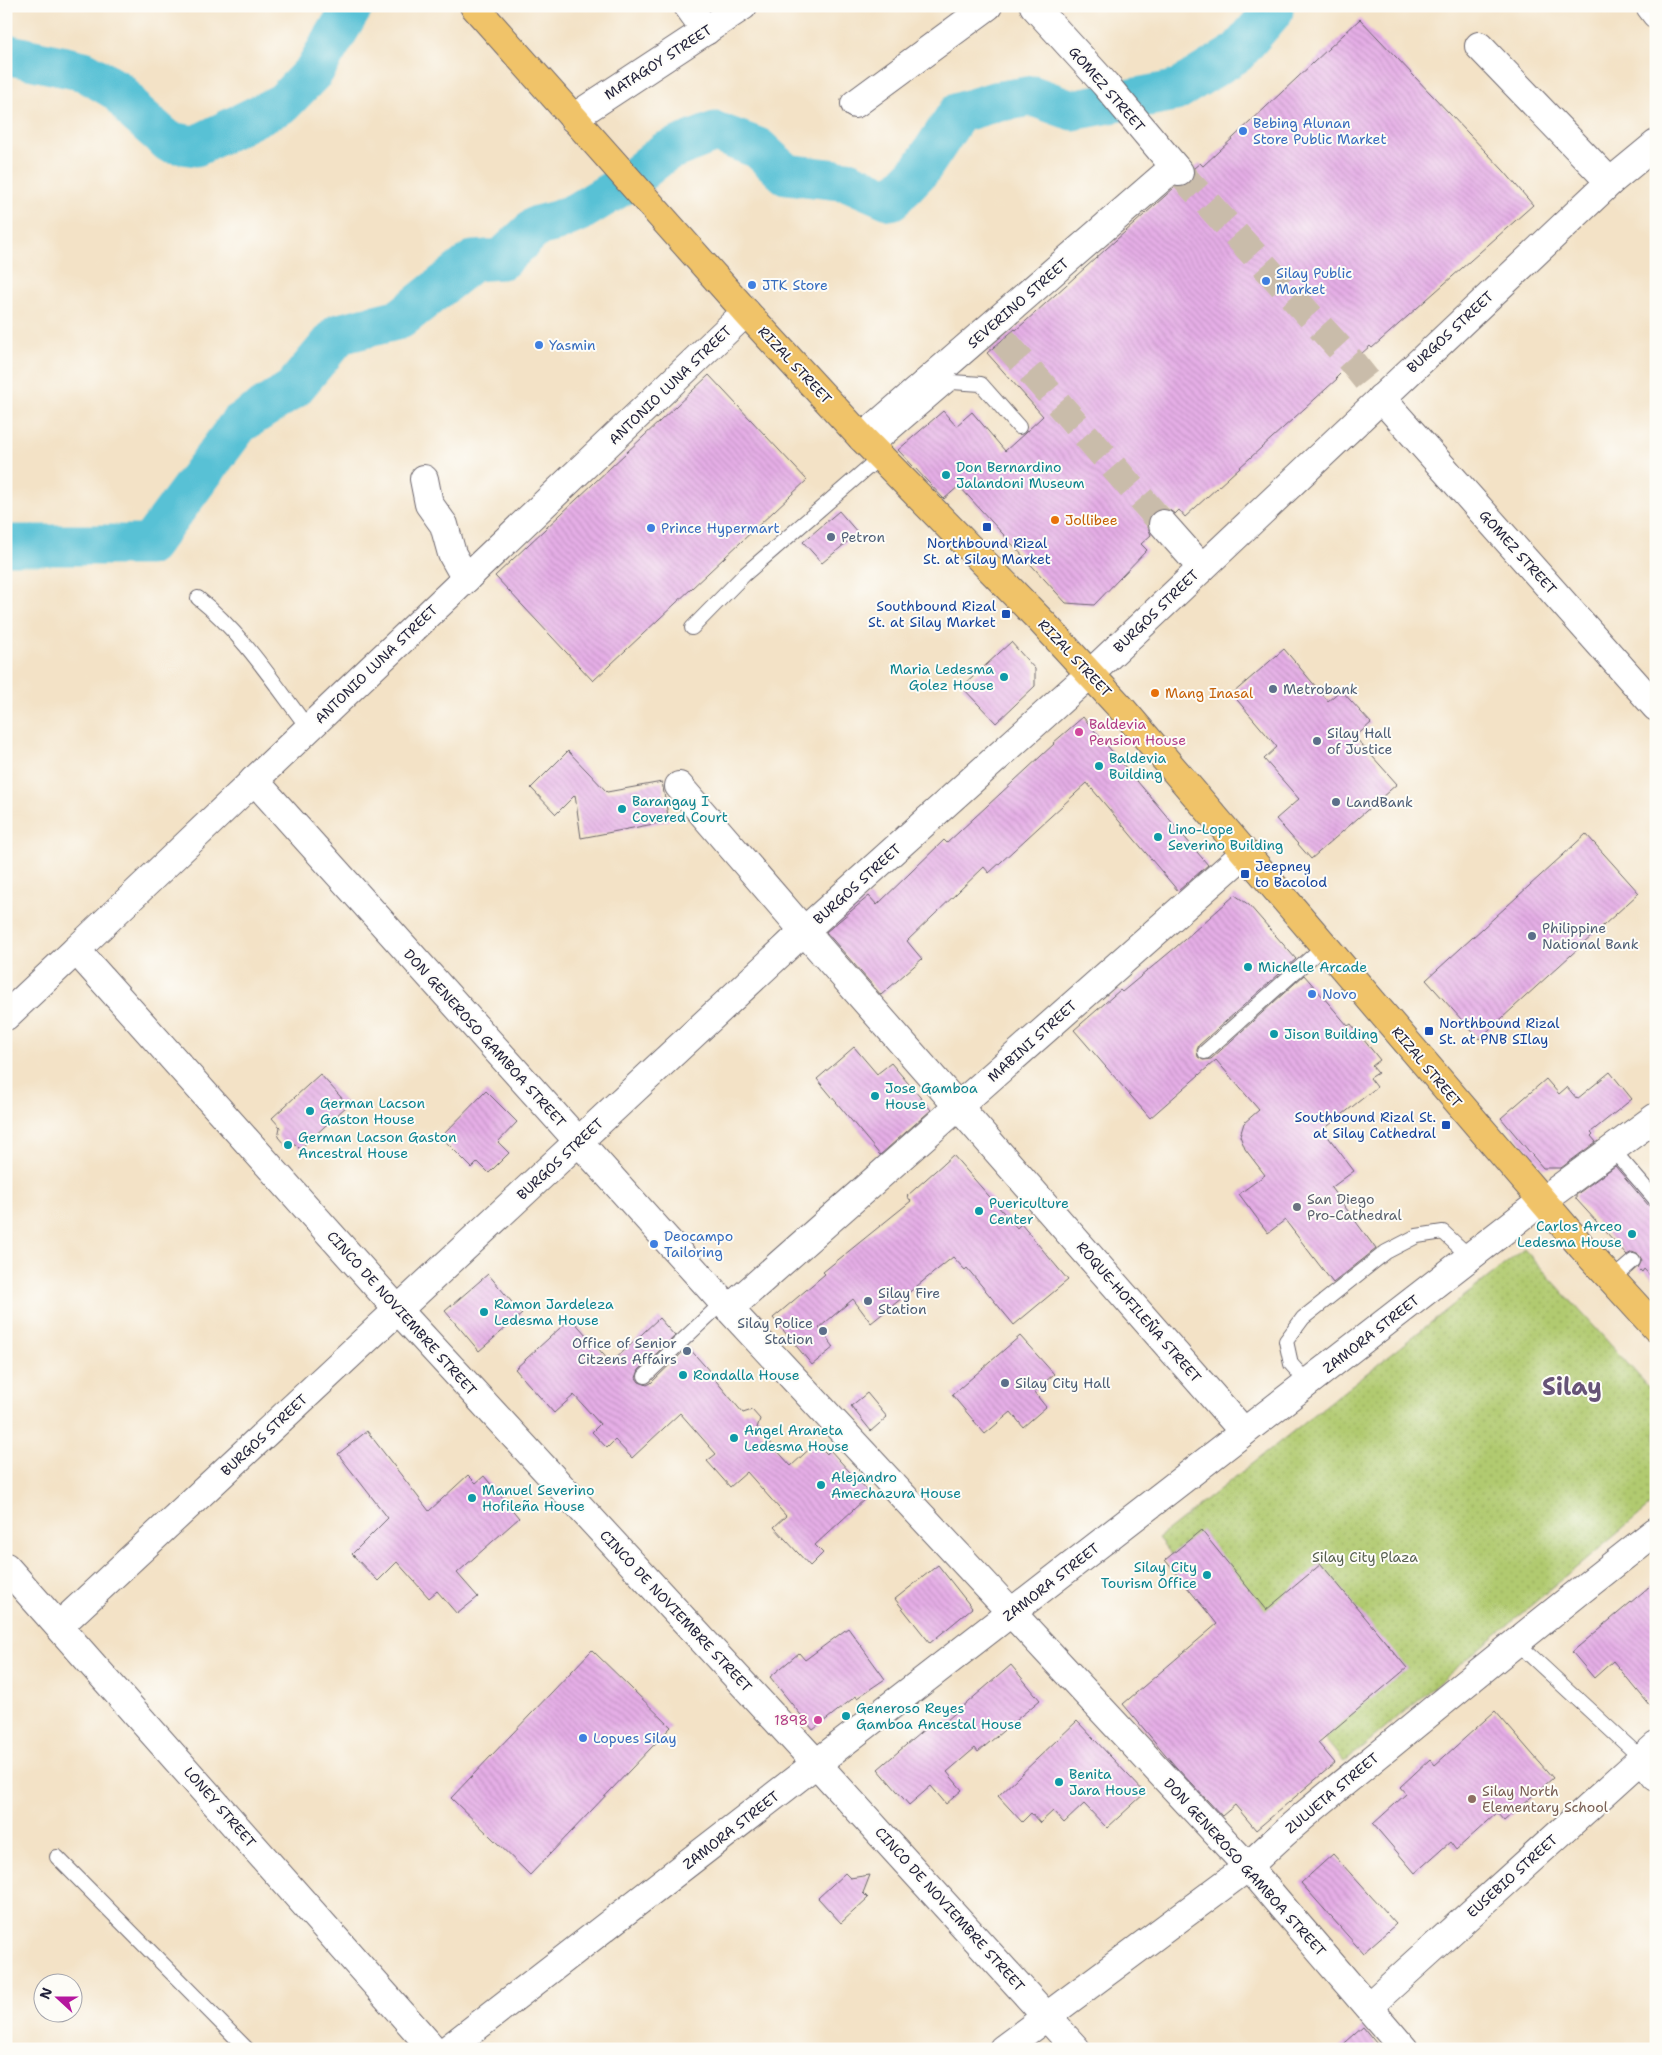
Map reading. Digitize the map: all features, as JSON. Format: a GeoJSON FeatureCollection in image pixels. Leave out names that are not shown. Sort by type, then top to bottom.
{"type":"FeatureCollection","features":[{"type":"Feature","properties":{"kind":"main road","name":"RIZAL STREET"},"geometry":{"type":"LineString","coordinates":[[474,6],[746,312],[872,448],[1042,622],[1124,710],[1542,1201],[1656,1328]]}},
{"type":"Feature","properties":{"kind":"street"},"geometry":{"type":"LineString","coordinates":[[688,6],[706,31]]}},
{"type":"Feature","properties":{"kind":"street","name":"MATAGOY STREET"},"geometry":{"type":"LineString","coordinates":[[573,118],[743,6]]}},
{"type":"Feature","properties":{"kind":"street"},"geometry":{"type":"LineString","coordinates":[[855,104],[988,6]]}},
{"type":"Feature","properties":{"kind":"street","name":"GOMEZ STREET"},"geometry":{"type":"LineString","coordinates":[[1034,6],[1105,84],[1177,170]]}},
{"type":"Feature","properties":{"kind":"street"},"geometry":{"type":"LineString","coordinates":[[1650,6],[1656,14]]}},
{"type":"Feature","properties":{"kind":"street"},"geometry":{"type":"LineString","coordinates":[[1479,46],[1610,182]]}},
{"type":"Feature","properties":{"kind":"street","name":"BURGOS STREET"},"geometry":{"type":"LineString","coordinates":[[59,1626],[804,931],[1090,674],[1610,182],[1656,144]]}},
{"type":"Feature","properties":{"kind":"street","name":"SEVERINO STREET"},"geometry":{"type":"LineString","coordinates":[[872,448],[1177,170]]}},
{"type":"Feature","properties":{"kind":"street","name":"ANTONIO LUNA STREET"},"geometry":{"type":"LineString","coordinates":[[6,1016],[746,312]]}},
{"type":"Feature","properties":{"kind":"street","name":"GOMEZ STREET"},"geometry":{"type":"LineString","coordinates":[[1381,398],[1656,707]]}},
{"type":"Feature","properties":{"kind":"street"},"geometry":{"type":"LineString","coordinates":[[424,479],[429,504],[444,525],[452,554],[466,579]]}},
{"type":"Feature","properties":{"kind":"street"},"geometry":{"type":"LineString","coordinates":[[1163,524],[1202,568]]}},
{"type":"Feature","properties":{"kind":"street","name":"DON GENEROSO GAMBOA STREET"},"geometry":{"type":"LineString","coordinates":[[254,780],[726,1306],[1248,1867],[1404,2049]]}},
{"type":"Feature","properties":{"kind":"street","name":"ROQUE-HOFILEÑA STREET"},"geometry":{"type":"LineString","coordinates":[[679,786],[1244,1432]]}},
{"type":"Feature","properties":{"kind":"street","name":"MABINI STREET"},"geometry":{"type":"LineString","coordinates":[[726,1306],[958,1106],[1245,853]]}},
{"type":"Feature","properties":{"kind":"street","name":"CINCO DE NOVIEMBRE STREET"},"geometry":{"type":"LineString","coordinates":[[76,950],[398,1310],[816,1763],[1046,2016],[1067,2045]]}},
{"type":"Feature","properties":{"kind":"street","name":"ZAMORA STREET"},"geometry":{"type":"LineString","coordinates":[[448,2049],[1542,1201],[1656,1116]]}},
{"type":"Feature","properties":{"kind":"street","name":"ZULUETA STREET"},"geometry":{"type":"LineString","coordinates":[[1002,2049],[1248,1867],[1283,1833],[1516,1642],[1656,1531]]}},
{"type":"Feature","properties":{"kind":"street","name":"LONEY STREET"},"geometry":{"type":"LineString","coordinates":[[6,1567],[433,2049]]}},
{"type":"Feature","properties":{"kind":"street","name":"EUSEBIO STREET"},"geometry":{"type":"LineString","coordinates":[[1369,2006],[1651,1760]]}},
{"type":"Feature","properties":{"kind":"lane"},"geometry":{"type":"LineString","coordinates":[[692,628],[872,448],[952,382],[981,384],[1020,427]]}},
{"type":"Feature","properties":{"kind":"lane"},"geometry":{"type":"LineString","coordinates":[[198,598],[220,615],[308,728]]}},
{"type":"Feature","properties":{"kind":"lane"},"geometry":{"type":"LineString","coordinates":[[1205,1052],[1324,946]]}},
{"type":"Feature","properties":{"kind":"lane"},"geometry":{"type":"LineString","coordinates":[[1612,1149],[1656,1200]]}},
{"type":"Feature","properties":{"kind":"lane"},"geometry":{"type":"LineString","coordinates":[[1308,1384],[1291,1364],[1286,1341],[1303,1318],[1386,1252],[1417,1236],[1444,1232],[1470,1257]]}},
{"type":"Feature","properties":{"kind":"lane"},"geometry":{"type":"LineString","coordinates":[[1611,1280],[1633,1261]]}},
{"type":"Feature","properties":{"kind":"lane"},"geometry":{"type":"LineString","coordinates":[[645,1376],[726,1306]]}},
{"type":"Feature","properties":{"kind":"lane"},"geometry":{"type":"LineString","coordinates":[[1516,1642],[1651,1760]]}},
{"type":"Feature","properties":{"kind":"lane"},"geometry":{"type":"LineString","coordinates":[[57,1857],[246,2049]]}},
{"type":"Feature","properties":{"kind":"green space","name":"Silay City Plaza"},"geometry":{"type":"Polygon","coordinates":[[[1524,1249],[1656,1395],[1656,1501],[1344,1762],[1158,1538],[1524,1249]]]}},
{"type":"Feature","properties":{"kind":"building","name":"Silay Public Market"},"geometry":{"type":"Polygon","coordinates":[[[1360,19],[1504,171],[1533,205],[1372,348],[1370,346],[1352,362],[1337,379],[1185,517],[1179,510],[1175,514],[1168,509],[1160,509],[1152,513],[1148,519],[1151,535],[1141,544],[1147,550],[1094,605],[1066,603],[959,486],[944,499],[898,450],[943,411],[956,426],[972,412],[1005,451],[1025,433],[1043,416],[987,353],[1016,330],[1175,187],[1189,184],[1194,177],[1194,168],[1200,163],[1203,166],[1360,19]]]}},
{"type":"Feature","properties":{"kind":"building","name":"Prince Hypermart"},"geometry":{"type":"Polygon","coordinates":[[[709,375],[807,480],[593,681],[495,576],[709,375]]]}},
{"type":"Feature","properties":{"kind":"building","name":"Petron"},"geometry":{"type":"Polygon","coordinates":[[[839,511],[858,533],[822,563],[803,542],[839,511]]]}},
{"type":"Feature","properties":{"kind":"building","name":"Maria Ledesma Golez House"},"geometry":{"type":"Polygon","coordinates":[[[1011,642],[1035,669],[1035,686],[996,723],[962,687],[1011,642]]]}},
{"type":"Feature","properties":{"kind":"building"},"geometry":{"type":"Polygon","coordinates":[[[1284,649],[1328,701],[1341,690],[1371,723],[1355,737],[1397,784],[1311,859],[1276,819],[1299,799],[1264,759],[1277,747],[1232,694],[1284,649]]]}},
{"type":"Feature","properties":{"kind":"building"},"geometry":{"type":"Polygon","coordinates":[[[1083,717],[1208,865],[1178,891],[1087,783],[989,873],[984,867],[907,941],[922,959],[881,995],[826,932],[869,896],[877,905],[944,840],[947,843],[1083,717]]]}},
{"type":"Feature","properties":{"kind":"building","name":"Barangay I Covered Court"},"geometry":{"type":"Polygon","coordinates":[[[568,751],[607,792],[662,782],[669,821],[581,838],[575,795],[556,814],[531,788],[568,751]]]}},
{"type":"Feature","properties":{"kind":"building","name":"Philippine National Bank"},"geometry":{"type":"Polygon","coordinates":[[[1586,834],[1639,893],[1479,1039],[1426,980],[1586,834]]]}},
{"type":"Feature","properties":{"kind":"building"},"geometry":{"type":"Polygon","coordinates":[[[1235,895],[1249,905],[1296,959],[1199,1045],[1197,1050],[1198,1057],[1203,1060],[1211,1059],[1304,975],[1348,1026],[1351,1024],[1380,1060],[1372,1066],[1378,1073],[1370,1078],[1377,1087],[1323,1130],[1354,1171],[1331,1188],[1376,1249],[1333,1283],[1285,1220],[1268,1233],[1239,1194],[1265,1175],[1245,1149],[1240,1136],[1244,1123],[1259,1110],[1216,1060],[1150,1118],[1074,1030],[1120,990],[1122,992],[1176,947],[1235,895]]]}},
{"type":"Feature","properties":{"kind":"building","name":"Jose Gamboa House"},"geometry":{"type":"Polygon","coordinates":[[[854,1047],[877,1074],[891,1063],[931,1110],[880,1155],[817,1079],[854,1047]]]}},
{"type":"Feature","properties":{"kind":"building"},"geometry":{"type":"Polygon","coordinates":[[[1610,1072],[1632,1099],[1591,1132],[1593,1134],[1591,1136],[1596,1142],[1561,1168],[1543,1168],[1501,1118],[1546,1079],[1559,1094],[1567,1087],[1577,1099],[1610,1072]]]}},
{"type":"Feature","properties":{"kind":"building","name":"German Lacson Gaston House"},"geometry":{"type":"Polygon","coordinates":[[[320,1074],[348,1105],[300,1149],[295,1144],[284,1144],[278,1137],[280,1127],[272,1118],[320,1074]]]}},
{"type":"Feature","properties":{"kind":"building"},"geometry":{"type":"Polygon","coordinates":[[[486,1091],[517,1122],[498,1142],[509,1153],[489,1173],[478,1162],[472,1168],[441,1137],[486,1091]]]}},
{"type":"Feature","properties":{"kind":"building"},"geometry":{"type":"Polygon","coordinates":[[[953,1155],[1017,1228],[1021,1224],[1068,1280],[1014,1325],[967,1268],[965,1270],[953,1257],[871,1323],[853,1299],[819,1328],[834,1347],[812,1365],[773,1318],[825,1274],[823,1272],[911,1201],[907,1196],[953,1155]]]}},
{"type":"Feature","properties":{"kind":"building","name":"Carlos Arceo Ledesma House"},"geometry":{"type":"Polygon","coordinates":[[[1615,1166],[1649,1206],[1656,1210],[1656,1282],[1644,1269],[1642,1272],[1638,1268],[1642,1260],[1639,1255],[1632,1252],[1627,1255],[1576,1199],[1576,1195],[1615,1166]]]}},
{"type":"Feature","properties":{"kind":"building","name":"Ramon Jardeleza Ledesma House"},"geometry":{"type":"Polygon","coordinates":[[[488,1274],[522,1314],[479,1351],[445,1311],[488,1274]]]}},
{"type":"Feature","properties":{"kind":"building"},"geometry":{"type":"Polygon","coordinates":[[[571,1318],[611,1363],[659,1318],[675,1336],[639,1370],[636,1378],[639,1382],[647,1385],[651,1383],[688,1347],[743,1413],[752,1410],[760,1419],[757,1428],[791,1466],[816,1443],[827,1454],[830,1450],[868,1492],[864,1495],[866,1498],[815,1545],[823,1553],[810,1566],[774,1527],[786,1516],[747,1472],[730,1487],[707,1461],[716,1454],[680,1413],[632,1458],[615,1440],[607,1448],[592,1432],[600,1424],[574,1395],[554,1413],[515,1369],[571,1318]]]}},
{"type":"Feature","properties":{"kind":"building","name":"Silay City Hall"},"geometry":{"type":"Polygon","coordinates":[[[1020,1336],[1054,1374],[1034,1392],[1046,1407],[1023,1427],[1011,1412],[985,1434],[952,1395],[1020,1336]]]}},
{"type":"Feature","properties":{"kind":"building"},"geometry":{"type":"Polygon","coordinates":[[[867,1393],[887,1417],[871,1431],[851,1406],[867,1393]]]}},
{"type":"Feature","properties":{"kind":"building"},"geometry":{"type":"Polygon","coordinates":[[[367,1431],[429,1511],[468,1475],[476,1483],[484,1476],[519,1518],[457,1573],[478,1597],[457,1614],[437,1591],[429,1598],[397,1562],[378,1581],[352,1554],[388,1518],[338,1454],[367,1431]]]}},
{"type":"Feature","properties":{"kind":"building"},"geometry":{"type":"Polygon","coordinates":[[[1201,1530],[1266,1610],[1321,1564],[1407,1668],[1318,1743],[1335,1763],[1256,1830],[1235,1805],[1222,1816],[1176,1767],[1123,1704],[1217,1624],[1165,1560],[1201,1530]]]}},
{"type":"Feature","properties":{"kind":"building"},"geometry":{"type":"Polygon","coordinates":[[[938,1565],[972,1608],[930,1643],[895,1599],[938,1565]]]}},
{"type":"Feature","properties":{"kind":"building"},"geometry":{"type":"Polygon","coordinates":[[[1656,1581],[1656,1713],[1613,1661],[1594,1678],[1572,1652],[1656,1581]]]}},
{"type":"Feature","properties":{"kind":"building"},"geometry":{"type":"Polygon","coordinates":[[[848,1628],[885,1679],[857,1698],[856,1696],[813,1730],[770,1677],[799,1653],[805,1660],[848,1628]]]}},
{"type":"Feature","properties":{"kind":"building"},"geometry":{"type":"Polygon","coordinates":[[[592,1650],[671,1727],[530,1875],[451,1798],[592,1650]]]}},
{"type":"Feature","properties":{"kind":"building"},"geometry":{"type":"Polygon","coordinates":[[[1011,1665],[1040,1700],[978,1752],[975,1748],[947,1772],[962,1790],[946,1804],[931,1786],[909,1805],[878,1769],[934,1721],[939,1727],[1011,1665]]]}},
{"type":"Feature","properties":{"kind":"building"},"geometry":{"type":"Polygon","coordinates":[[[1495,1711],[1553,1778],[1504,1821],[1497,1813],[1456,1850],[1450,1842],[1415,1873],[1373,1824],[1406,1794],[1400,1787],[1430,1759],[1435,1765],[1495,1711]]]}},
{"type":"Feature","properties":{"kind":"building","name":"Benita Jara House"},"geometry":{"type":"Polygon","coordinates":[[[1077,1721],[1145,1793],[1107,1828],[1084,1804],[1064,1823],[1053,1811],[1040,1823],[1031,1813],[1022,1822],[998,1796],[1077,1721]]]}},
{"type":"Feature","properties":{"kind":"building"},"geometry":{"type":"Polygon","coordinates":[[[1333,1854],[1396,1924],[1363,1953],[1301,1883],[1333,1854]]]}},
{"type":"Feature","properties":{"kind":"building"},"geometry":{"type":"Polygon","coordinates":[[[845,1873],[850,1878],[870,1875],[863,1893],[868,1898],[841,1923],[818,1898],[845,1873]]]}},
{"type":"Feature","properties":{"kind":"building"},"geometry":{"type":"Polygon","coordinates":[[[1363,2027],[1381,2049],[1338,2049],[1363,2027]]]}},
{"type":"Feature","properties":{"kind":"waterway"},"geometry":{"type":"LineString","coordinates":[[6,54],[84,71],[118,91],[136,113],[169,142],[196,146],[283,103],[314,71],[353,6]]}},
{"type":"Feature","properties":{"kind":"waterway"},"geometry":{"type":"LineString","coordinates":[[6,545],[149,545],[239,424],[293,389],[339,334],[400,319],[473,261],[502,259],[537,226],[557,221],[580,211],[629,181],[665,152],[715,132],[758,148],[786,174],[848,181],[891,200],[921,169],[958,113],[994,102],[1033,96],[1072,110],[1175,91],[1237,53],[1273,11],[1268,6]]}},
{"type":"Feature","properties":{"kind":"tunnel"},"geometry":{"type":"LineString","coordinates":[[1179,172],[1352,362],[1381,398]]}},
{"type":"Feature","properties":{"kind":"tunnel"},"geometry":{"type":"LineString","coordinates":[[1003,340],[1163,524]]}},
{"type":"Feature","properties":{"kind":"place","name":"Bebing Alunan Store Public Market"},"geometry":{"type":"Point","coordinates":[1243,131]}},
{"type":"Feature","properties":{"kind":"place","name":"Silay Public Market"},"geometry":{"type":"Point","coordinates":[1266,281]}},
{"type":"Feature","properties":{"kind":"place","name":"JTK Store"},"geometry":{"type":"Point","coordinates":[752,285]}},
{"type":"Feature","properties":{"kind":"place","name":"Yasmin"},"geometry":{"type":"Point","coordinates":[539,345]}},
{"type":"Feature","properties":{"kind":"place","name":"Don Bernardino Jalandoni Museum"},"geometry":{"type":"Point","coordinates":[946,475]}},
{"type":"Feature","properties":{"kind":"place","name":"Jollibee"},"geometry":{"type":"Point","coordinates":[1055,520]}},
{"type":"Feature","properties":{"kind":"place","name":"Northbound Rizal St. at Silay Market"},"geometry":{"type":"Point","coordinates":[987,527]}},
{"type":"Feature","properties":{"kind":"place","name":"Prince Hypermart"},"geometry":{"type":"Point","coordinates":[651,528]}},
{"type":"Feature","properties":{"kind":"place","name":"Petron"},"geometry":{"type":"Point","coordinates":[831,537]}},
{"type":"Feature","properties":{"kind":"place","name":"Southbound Rizal St. at Silay Market"},"geometry":{"type":"Point","coordinates":[1006,614]}},
{"type":"Feature","properties":{"kind":"place","name":"Maria Ledesma Golez House"},"geometry":{"type":"Point","coordinates":[1004,677]}},
{"type":"Feature","properties":{"kind":"place","name":"Metrobank"},"geometry":{"type":"Point","coordinates":[1273,689]}},
{"type":"Feature","properties":{"kind":"place","name":"Mang Inasal"},"geometry":{"type":"Point","coordinates":[1155,693]}},
{"type":"Feature","properties":{"kind":"place","name":"Baldevia Pension House"},"geometry":{"type":"Point","coordinates":[1079,732]}},
{"type":"Feature","properties":{"kind":"place","name":"Silay Hall of Justice"},"geometry":{"type":"Point","coordinates":[1317,741]}},
{"type":"Feature","properties":{"kind":"place","name":"Baldevia Building"},"geometry":{"type":"Point","coordinates":[1099,766]}},
{"type":"Feature","properties":{"kind":"place","name":"LandBank"},"geometry":{"type":"Point","coordinates":[1336,802]}},
{"type":"Feature","properties":{"kind":"place","name":"Barangay I Covered Court"},"geometry":{"type":"Point","coordinates":[622,809]}},
{"type":"Feature","properties":{"kind":"place","name":"Lino-Lope Severino Building"},"geometry":{"type":"Point","coordinates":[1158,837]}},
{"type":"Feature","properties":{"kind":"place","name":"Jeepney to Bacolod"},"geometry":{"type":"Point","coordinates":[1245,874]}},
{"type":"Feature","properties":{"kind":"place","name":"Philippine National Bank"},"geometry":{"type":"Point","coordinates":[1532,936]}},
{"type":"Feature","properties":{"kind":"place","name":"Michelle Arcade"},"geometry":{"type":"Point","coordinates":[1248,967]}},
{"type":"Feature","properties":{"kind":"place","name":"Novo"},"geometry":{"type":"Point","coordinates":[1312,994]}},
{"type":"Feature","properties":{"kind":"place","name":"Northbound Rizal St. at PNB SIlay"},"geometry":{"type":"Point","coordinates":[1429,1031]}},
{"type":"Feature","properties":{"kind":"place","name":"Jison Building"},"geometry":{"type":"Point","coordinates":[1274,1034]}},
{"type":"Feature","properties":{"kind":"place","name":"Jose Gamboa House"},"geometry":{"type":"Point","coordinates":[875,1096]}},
{"type":"Feature","properties":{"kind":"place","name":"German Lacson Gaston House"},"geometry":{"type":"Point","coordinates":[310,1111]}},
{"type":"Feature","properties":{"kind":"place","name":"Southbound Rizal St. at Silay Cathedral"},"geometry":{"type":"Point","coordinates":[1446,1125]}},
{"type":"Feature","properties":{"kind":"place","name":"German Lacson Gaston Ancestral House"},"geometry":{"type":"Point","coordinates":[288,1145]}},
{"type":"Feature","properties":{"kind":"place","name":"San Diego Pro-Cathedral"},"geometry":{"type":"Point","coordinates":[1297,1207]}},
{"type":"Feature","properties":{"kind":"place","name":"Puericulture Center"},"geometry":{"type":"Point","coordinates":[979,1211]}},
{"type":"Feature","properties":{"kind":"place","name":"Carlos Arceo Ledesma House"},"geometry":{"type":"Point","coordinates":[1632,1234]}},
{"type":"Feature","properties":{"kind":"place","name":"Deocampo Tailoring"},"geometry":{"type":"Point","coordinates":[654,1244]}},
{"type":"Feature","properties":{"kind":"place","name":"Silay Fire Station"},"geometry":{"type":"Point","coordinates":[868,1301]}},
{"type":"Feature","properties":{"kind":"place","name":"Ramon Jardeleza Ledesma House"},"geometry":{"type":"Point","coordinates":[484,1312]}},
{"type":"Feature","properties":{"kind":"place","name":"Silay Police Station"},"geometry":{"type":"Point","coordinates":[823,1331]}},
{"type":"Feature","properties":{"kind":"place","name":"Office of Senior Citzens Affairs"},"geometry":{"type":"Point","coordinates":[687,1351]}},
{"type":"Feature","properties":{"kind":"place","name":"Rondalla House"},"geometry":{"type":"Point","coordinates":[683,1375]}},
{"type":"Feature","properties":{"kind":"place","name":"Silay City Hall"},"geometry":{"type":"Point","coordinates":[1005,1383]}},
{"type":"Feature","properties":{"kind":"place","name":"Angel Araneta Ledesma House"},"geometry":{"type":"Point","coordinates":[734,1438]}},
{"type":"Feature","properties":{"kind":"place","name":"Alejandro Amechazura House"},"geometry":{"type":"Point","coordinates":[821,1485]}},
{"type":"Feature","properties":{"kind":"place","name":"Manuel Severino Hofileña House"},"geometry":{"type":"Point","coordinates":[472,1498]}},
{"type":"Feature","properties":{"kind":"place","name":"Silay City Tourism Office"},"geometry":{"type":"Point","coordinates":[1207,1575]}},
{"type":"Feature","properties":{"kind":"place","name":"Generoso Reyes Gamboa Ancestal House"},"geometry":{"type":"Point","coordinates":[846,1716]}},
{"type":"Feature","properties":{"kind":"place","name":"1898"},"geometry":{"type":"Point","coordinates":[818,1720]}},
{"type":"Feature","properties":{"kind":"place","name":"Lopues Silay"},"geometry":{"type":"Point","coordinates":[583,1738]}},
{"type":"Feature","properties":{"kind":"place","name":"Benita Jara House"},"geometry":{"type":"Point","coordinates":[1059,1782]}},
{"type":"Feature","properties":{"kind":"place","name":"Silay North Elementary School"},"geometry":{"type":"Point","coordinates":[1472,1799]}},
{"type":"Feature","properties":{"kind":"district","name":"Silay"},"geometry":{"type":"Point","coordinates":[1572,1387]}}]}
